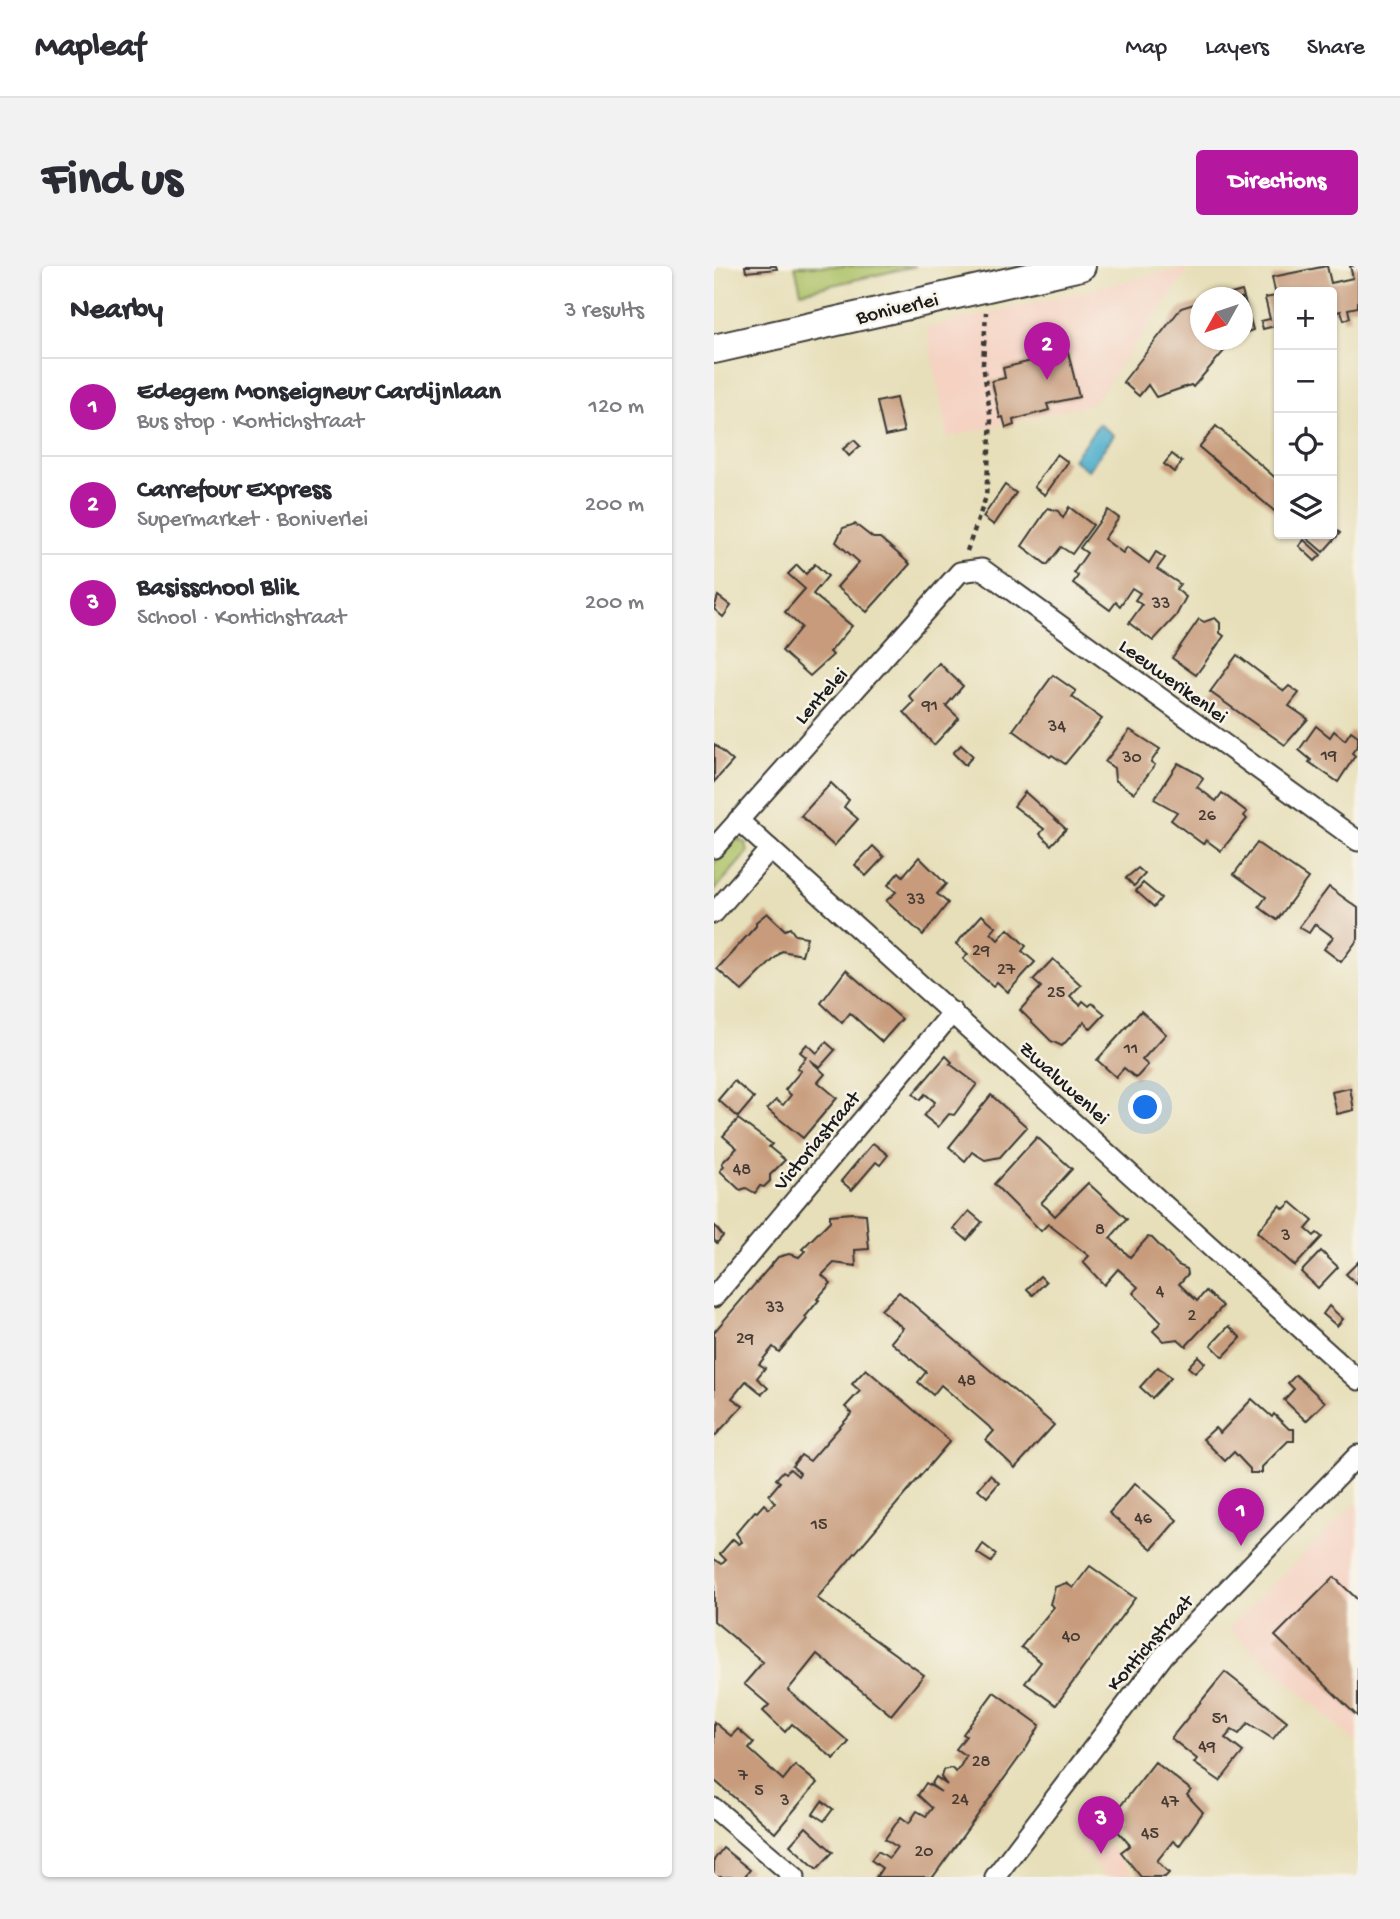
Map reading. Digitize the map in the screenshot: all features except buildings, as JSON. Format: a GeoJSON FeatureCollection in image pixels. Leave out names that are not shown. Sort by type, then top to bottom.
{"type":"FeatureCollection","features":[{"type":"Feature","properties":{"kind":"main road","name":"Boniverlei"},"geometry":{"type":"LineString","coordinates":[[714,349],[1080,266]]}},
{"type":"Feature","properties":{"kind":"street","name":"Leeuwerikenlei"},"geometry":{"type":"LineString","coordinates":[[960,572],[982,569],[1358,841]]}},
{"type":"Feature","properties":{"kind":"street","name":"Lentelei"},"geometry":{"type":"LineString","coordinates":[[714,848],[960,572]]}},
{"type":"Feature","properties":{"kind":"street","name":"Zwaluwenlei"},"geometry":{"type":"LineString","coordinates":[[738,820],[1358,1380]]}},
{"type":"Feature","properties":{"kind":"street"},"geometry":{"type":"LineString","coordinates":[[714,913],[770,849]]}},
{"type":"Feature","properties":{"kind":"street","name":"Victoriastraat"},"geometry":{"type":"LineString","coordinates":[[714,1297],[953,1012]]}},
{"type":"Feature","properties":{"kind":"street","name":"Kontichstraat"},"geometry":{"type":"LineString","coordinates":[[995,1877],[1164,1655],[1358,1455]]}},
{"type":"Feature","properties":{"kind":"street"},"geometry":{"type":"LineString","coordinates":[[714,1808],[795,1877]]}},
{"type":"Feature","properties":{"kind":"path"},"geometry":{"type":"LineString","coordinates":[[960,572],[986,497],[991,420],[983,364],[988,286]]}},
{"type":"Feature","properties":{"kind":"shaded area"},"geometry":{"type":"Polygon","coordinates":[[[1191,266],[1093,403],[948,437],[927,328],[1191,266]]]}},
{"type":"Feature","properties":{"kind":"shaded area"},"geometry":{"type":"Polygon","coordinates":[[[1358,1501],[1358,1744],[1228,1628],[1358,1501]]]}},
{"type":"Feature","properties":{"kind":"shaded area"},"geometry":{"type":"Polygon","coordinates":[[[1082,1813],[1135,1877],[1106,1877],[1069,1831],[1082,1813]]]}},
{"type":"Feature","properties":{"kind":"green space"},"geometry":{"type":"Polygon","coordinates":[[[795,266],[916,266],[801,292],[795,266]]]}},
{"type":"Feature","properties":{"kind":"green space"},"geometry":{"type":"Polygon","coordinates":[[[737,839],[746,843],[748,852],[714,891],[714,863],[737,839]]]}},
{"type":"Feature","properties":{"kind":"water"},"geometry":{"type":"Polygon","coordinates":[[[1099,424],[1114,435],[1088,470],[1073,459],[1099,424]]]}},
{"type":"Feature","properties":{"kind":"place","name":"Carrefour Express"},"geometry":{"type":"Point","coordinates":[1047,380]}},
{"type":"Feature","properties":{"kind":"place","name":"Edegem Monseigneur Cardijnlaan"},"geometry":{"type":"Point","coordinates":[1241,1546]}},
{"type":"Feature","properties":{"kind":"place","name":"Basisschool Blik"},"geometry":{"type":"Point","coordinates":[1101,1854]}}]}
